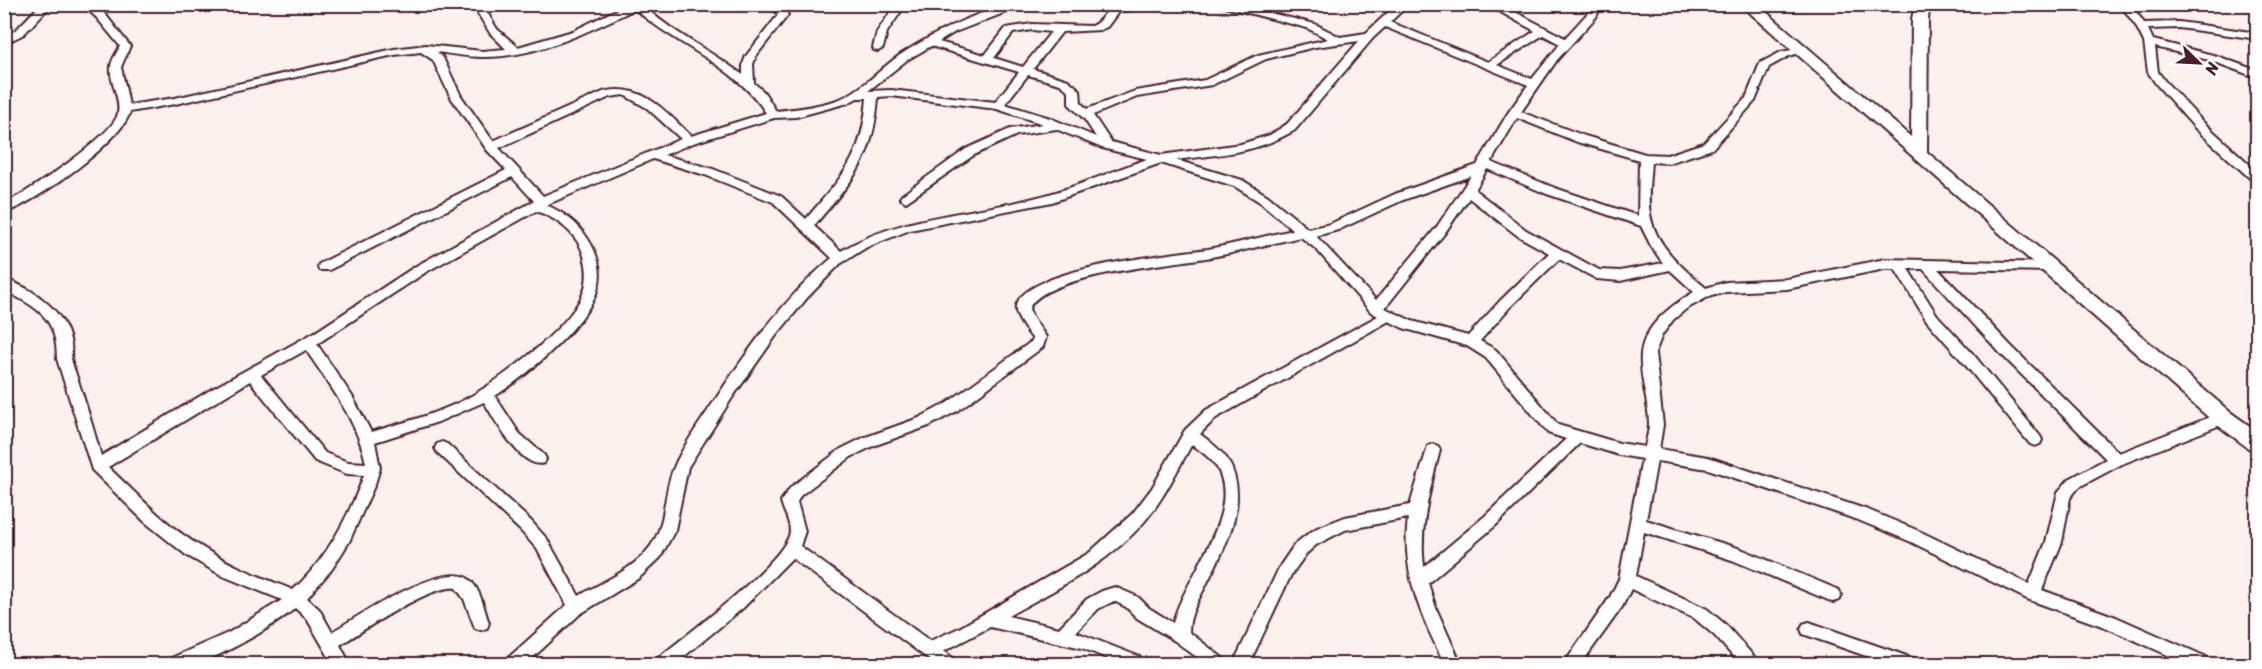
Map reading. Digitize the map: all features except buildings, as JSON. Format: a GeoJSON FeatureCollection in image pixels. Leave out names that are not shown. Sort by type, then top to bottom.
{"type":"FeatureCollection","features":[{"type":"Feature","properties":{"kind":"main road"},"geometry":{"type":"LineString","coordinates":[[1747,4],[2223,418],[2258,444]]}},
{"type":"Feature","properties":{"kind":"main road"},"geometry":{"type":"LineString","coordinates":[[1919,154],[1920,19],[1923,4]]}},
{"type":"Feature","properties":{"kind":"street"},"geometry":{"type":"LineString","coordinates":[[4,41],[20,32],[47,4]]}},
{"type":"Feature","properties":{"kind":"street"},"geometry":{"type":"LineString","coordinates":[[4,210],[48,186],[112,133],[119,124],[124,109],[118,92],[116,69],[125,46],[101,16],[87,4]]}},
{"type":"Feature","properties":{"kind":"street"},"geometry":{"type":"LineString","coordinates":[[477,4],[489,26],[502,41],[518,51]]}},
{"type":"Feature","properties":{"kind":"street"},"geometry":{"type":"LineString","coordinates":[[605,4],[616,15]]}},
{"type":"Feature","properties":{"kind":"street"},"geometry":{"type":"LineString","coordinates":[[748,85],[748,64],[751,56],[783,15],[776,4]]}},
{"type":"Feature","properties":{"kind":"street"},"geometry":{"type":"LineString","coordinates":[[878,48],[882,32],[901,4]]}},
{"type":"Feature","properties":{"kind":"street"},"geometry":{"type":"LineString","coordinates":[[854,95],[892,65],[929,42],[964,24],[1022,4]]}},
{"type":"Feature","properties":{"kind":"street"},"geometry":{"type":"LineString","coordinates":[[987,59],[1011,30],[1032,27],[1097,28],[1104,24],[1110,12],[1116,8],[1181,4]]}},
{"type":"Feature","properties":{"kind":"street"},"geometry":{"type":"LineString","coordinates":[[1218,4],[1311,26],[1338,40]]}},
{"type":"Feature","properties":{"kind":"street"},"geometry":{"type":"LineString","coordinates":[[513,664],[529,653],[576,607],[635,572],[650,558],[670,527],[678,469],[758,347],[804,293],[840,258],[882,235],[914,225],[1030,204],[1161,159],[1245,148],[1275,138],[1291,127],[1369,36],[1404,4]]}},
{"type":"Feature","properties":{"kind":"street"},"geometry":{"type":"LineString","coordinates":[[1491,4],[1566,43]]}},
{"type":"Feature","properties":{"kind":"street"},"geometry":{"type":"LineString","coordinates":[[929,650],[988,620],[1095,558],[1138,518],[1157,492],[1190,434],[1211,414],[1382,312],[1468,191],[1534,84],[1566,43],[1592,15],[1597,4]]}},
{"type":"Feature","properties":{"kind":"street"},"geometry":{"type":"LineString","coordinates":[[2125,4],[2149,42],[2153,72],[2160,82],[2199,125],[2258,179]]}},
{"type":"Feature","properties":{"kind":"street"},"geometry":{"type":"LineString","coordinates":[[124,109],[186,99],[394,52],[422,49],[482,54],[518,51],[577,33],[637,5],[656,23],[714,58],[748,85],[764,99],[773,115]]}},
{"type":"Feature","properties":{"kind":"street"},"geometry":{"type":"LineString","coordinates":[[1383,23],[1534,84]]}},
{"type":"Feature","properties":{"kind":"street"},"geometry":{"type":"LineString","coordinates":[[2141,26],[2179,25],[2258,36]]}},
{"type":"Feature","properties":{"kind":"street"},"geometry":{"type":"LineString","coordinates":[[998,106],[1060,29]]}},
{"type":"Feature","properties":{"kind":"street"},"geometry":{"type":"LineString","coordinates":[[1489,66],[1542,31]]}},
{"type":"Feature","properties":{"kind":"street"},"geometry":{"type":"LineString","coordinates":[[1087,113],[1141,92],[1193,87],[1208,83],[1262,57],[1338,40],[1369,36]]}},
{"type":"Feature","properties":{"kind":"street"},"geometry":{"type":"LineString","coordinates":[[929,42],[1057,79],[1071,86],[1075,95],[1075,104],[1096,124],[1106,145]]}},
{"type":"Feature","properties":{"kind":"street"},"geometry":{"type":"LineString","coordinates":[[2149,42],[2213,58],[2258,75]]}},
{"type":"Feature","properties":{"kind":"street"},"geometry":{"type":"LineString","coordinates":[[367,439],[430,418],[487,394],[528,364],[560,332],[586,302],[594,283],[594,267],[586,244],[577,232],[538,204],[514,171],[491,147],[456,96],[438,58],[422,49]]}},
{"type":"Feature","properties":{"kind":"street"},"geometry":{"type":"LineString","coordinates":[[1514,113],[1571,136],[1645,158],[1668,159],[1708,146],[1751,99],[1764,65],[1785,54],[1799,50]]}},
{"type":"Feature","properties":{"kind":"street"},"geometry":{"type":"LineString","coordinates":[[491,147],[607,94],[617,92],[628,92],[644,101],[689,141]]}},
{"type":"Feature","properties":{"kind":"street"},"geometry":{"type":"LineString","coordinates":[[807,226],[855,170],[862,158],[870,130],[873,93]]}},
{"type":"Feature","properties":{"kind":"street"},"geometry":{"type":"LineString","coordinates":[[97,466],[252,373],[309,343],[421,270],[538,204],[689,141],[773,115],[821,108],[854,95],[891,93],[998,106],[1059,126],[1106,145],[1238,183],[1264,199],[1321,247],[1382,312],[1408,325],[1471,342],[1491,354],[1552,429],[1619,449],[1708,463],[1863,515],[1914,536],[2032,594],[2110,622],[2184,661],[2205,664]]}},
{"type":"Feature","properties":{"kind":"street"},"geometry":{"type":"LineString","coordinates":[[906,198],[970,152],[1014,132],[1044,126],[1059,126]]}},
{"type":"Feature","properties":{"kind":"street"},"geometry":{"type":"LineString","coordinates":[[652,155],[709,172],[768,194],[807,226],[840,258]]}},
{"type":"Feature","properties":{"kind":"street"},"geometry":{"type":"LineString","coordinates":[[1645,158],[1646,223],[1653,238],[1674,265],[1704,293]]}},
{"type":"Feature","properties":{"kind":"street"},"geometry":{"type":"LineString","coordinates":[[663,664],[748,592],[791,548],[797,529],[789,501],[796,491],[846,453],[883,436],[924,422],[952,407],[1038,343],[1039,337],[1023,311],[1023,304],[1030,295],[1061,281],[1105,269],[1191,256],[1327,230],[1399,197],[1483,166],[1646,223]]}},
{"type":"Feature","properties":{"kind":"street"},"geometry":{"type":"LineString","coordinates":[[324,267],[514,171]]}},
{"type":"Feature","properties":{"kind":"street"},"geometry":{"type":"LineString","coordinates":[[1468,191],[1522,232],[1590,271],[1604,276],[1620,276],[1674,265]]}},
{"type":"Feature","properties":{"kind":"street"},"geometry":{"type":"LineString","coordinates":[[1471,342],[1505,304],[1558,252]]}},
{"type":"Feature","properties":{"kind":"street"},"geometry":{"type":"LineString","coordinates":[[1572,664],[1616,602],[1627,580],[1656,425],[1648,353],[1656,333],[1668,317],[1681,306],[1704,293],[1726,287],[1787,284],[1854,268],[1899,264],[2049,266]]}},
{"type":"Feature","properties":{"kind":"street"},"geometry":{"type":"LineString","coordinates":[[1899,264],[1932,318],[2035,440]]}},
{"type":"Feature","properties":{"kind":"street"},"geometry":{"type":"LineString","coordinates":[[1926,264],[2117,460]]}},
{"type":"Feature","properties":{"kind":"street"},"geometry":{"type":"LineString","coordinates":[[4,284],[40,303],[56,321],[64,344],[64,359],[77,394],[97,466],[150,517],[192,550],[229,571],[297,599],[313,614],[342,664]]}},
{"type":"Feature","properties":{"kind":"street"},"geometry":{"type":"LineString","coordinates":[[175,664],[237,638],[273,618],[297,599],[337,551],[346,534],[374,465],[367,439],[344,397],[309,343]]}},
{"type":"Feature","properties":{"kind":"street"},"geometry":{"type":"LineString","coordinates":[[252,373],[320,457],[347,468],[372,469]]}},
{"type":"Feature","properties":{"kind":"street"},"geometry":{"type":"LineString","coordinates":[[487,394],[510,435],[521,447],[539,459]]}},
{"type":"Feature","properties":{"kind":"street"},"geometry":{"type":"LineString","coordinates":[[2032,594],[2054,542],[2063,496],[2074,483],[2117,460],[2223,418]]}},
{"type":"Feature","properties":{"kind":"street"},"geometry":{"type":"LineString","coordinates":[[1181,636],[1180,624],[1185,608],[1218,544],[1227,520],[1230,500],[1227,476],[1222,464],[1190,434]]}},
{"type":"Feature","properties":{"kind":"street"},"geometry":{"type":"LineString","coordinates":[[1418,582],[1490,521],[1577,437]]}},
{"type":"Feature","properties":{"kind":"street"},"geometry":{"type":"LineString","coordinates":[[442,448],[526,526],[542,544],[576,607]]}},
{"type":"Feature","properties":{"kind":"street"},"geometry":{"type":"LineString","coordinates":[[1433,450],[1417,510],[1415,537],[1418,582],[1425,606],[1453,664]]}},
{"type":"Feature","properties":{"kind":"street"},"geometry":{"type":"LineString","coordinates":[[1241,664],[1265,617],[1281,576],[1294,556],[1304,547],[1322,533],[1356,521],[1417,510]]}},
{"type":"Feature","properties":{"kind":"street"},"geometry":{"type":"LineString","coordinates":[[1638,524],[1735,554],[1833,595]]}},
{"type":"Feature","properties":{"kind":"street"},"geometry":{"type":"LineString","coordinates":[[791,548],[948,664]]}},
{"type":"Feature","properties":{"kind":"street"},"geometry":{"type":"LineString","coordinates":[[328,643],[424,589],[451,579],[460,582],[468,591],[481,623]]}},
{"type":"Feature","properties":{"kind":"street"},"geometry":{"type":"LineString","coordinates":[[1627,580],[1701,614],[1720,630],[1750,664]]}},
{"type":"Feature","properties":{"kind":"street"},"geometry":{"type":"LineString","coordinates":[[1063,635],[1103,597],[1115,594],[1131,602],[1143,613],[1181,636],[1218,664]]}},
{"type":"Feature","properties":{"kind":"street"},"geometry":{"type":"LineString","coordinates":[[988,620],[1063,635],[1099,646],[1134,662]]}},
{"type":"Feature","properties":{"kind":"street"},"geometry":{"type":"LineString","coordinates":[[1809,629],[1909,664]]}}]}
